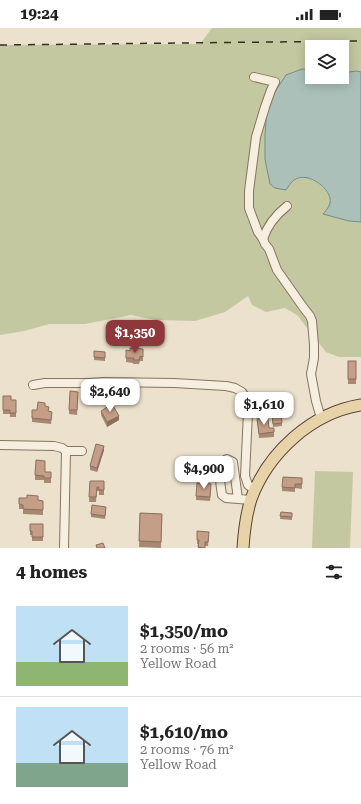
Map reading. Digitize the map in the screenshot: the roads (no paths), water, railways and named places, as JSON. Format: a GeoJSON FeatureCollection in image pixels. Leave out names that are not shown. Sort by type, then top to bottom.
{"type":"FeatureCollection","features":[{"type":"Feature","properties":{"kind":"main road"},"geometry":{"type":"LineString","coordinates":[[243,548],[245,524],[253,495],[268,466],[284,447],[305,429],[322,419],[345,409],[361,406]]}},
{"type":"Feature","properties":{"kind":"street"},"geometry":{"type":"LineString","coordinates":[[254,77],[275,82],[270,90],[256,137],[249,191],[249,208],[258,232],[269,249],[277,270],[312,321],[314,358],[311,374],[316,401],[322,419]]}},
{"type":"Feature","properties":{"kind":"street"},"geometry":{"type":"LineString","coordinates":[[263,239],[269,226],[277,215],[287,206]]}},
{"type":"Feature","properties":{"kind":"street"},"geometry":{"type":"LineString","coordinates":[[33,385],[45,383],[104,382],[174,383],[226,386],[235,388],[242,392],[247,399],[248,412],[245,476],[253,495],[238,499]]}},
{"type":"Feature","properties":{"kind":"street"},"geometry":{"type":"LineString","coordinates":[[0,445],[54,446],[62,448],[66,451],[82,451]]}},
{"type":"Feature","properties":{"kind":"street"},"geometry":{"type":"LineString","coordinates":[[64,548],[66,451]]}},
{"type":"Feature","properties":{"kind":"water"},"geometry":{"type":"Polygon","coordinates":[[[305,69],[305,84],[349,84],[349,72],[361,72],[361,222],[349,221],[323,214],[329,206],[330,198],[324,187],[312,179],[300,178],[294,180],[286,190],[275,188],[270,184],[265,159],[267,109],[276,90],[286,75],[305,69]]]}},
{"type":"Feature","properties":{"kind":"railway"},"geometry":{"type":"LineString","coordinates":[[0,45],[361,41]]}}]}
